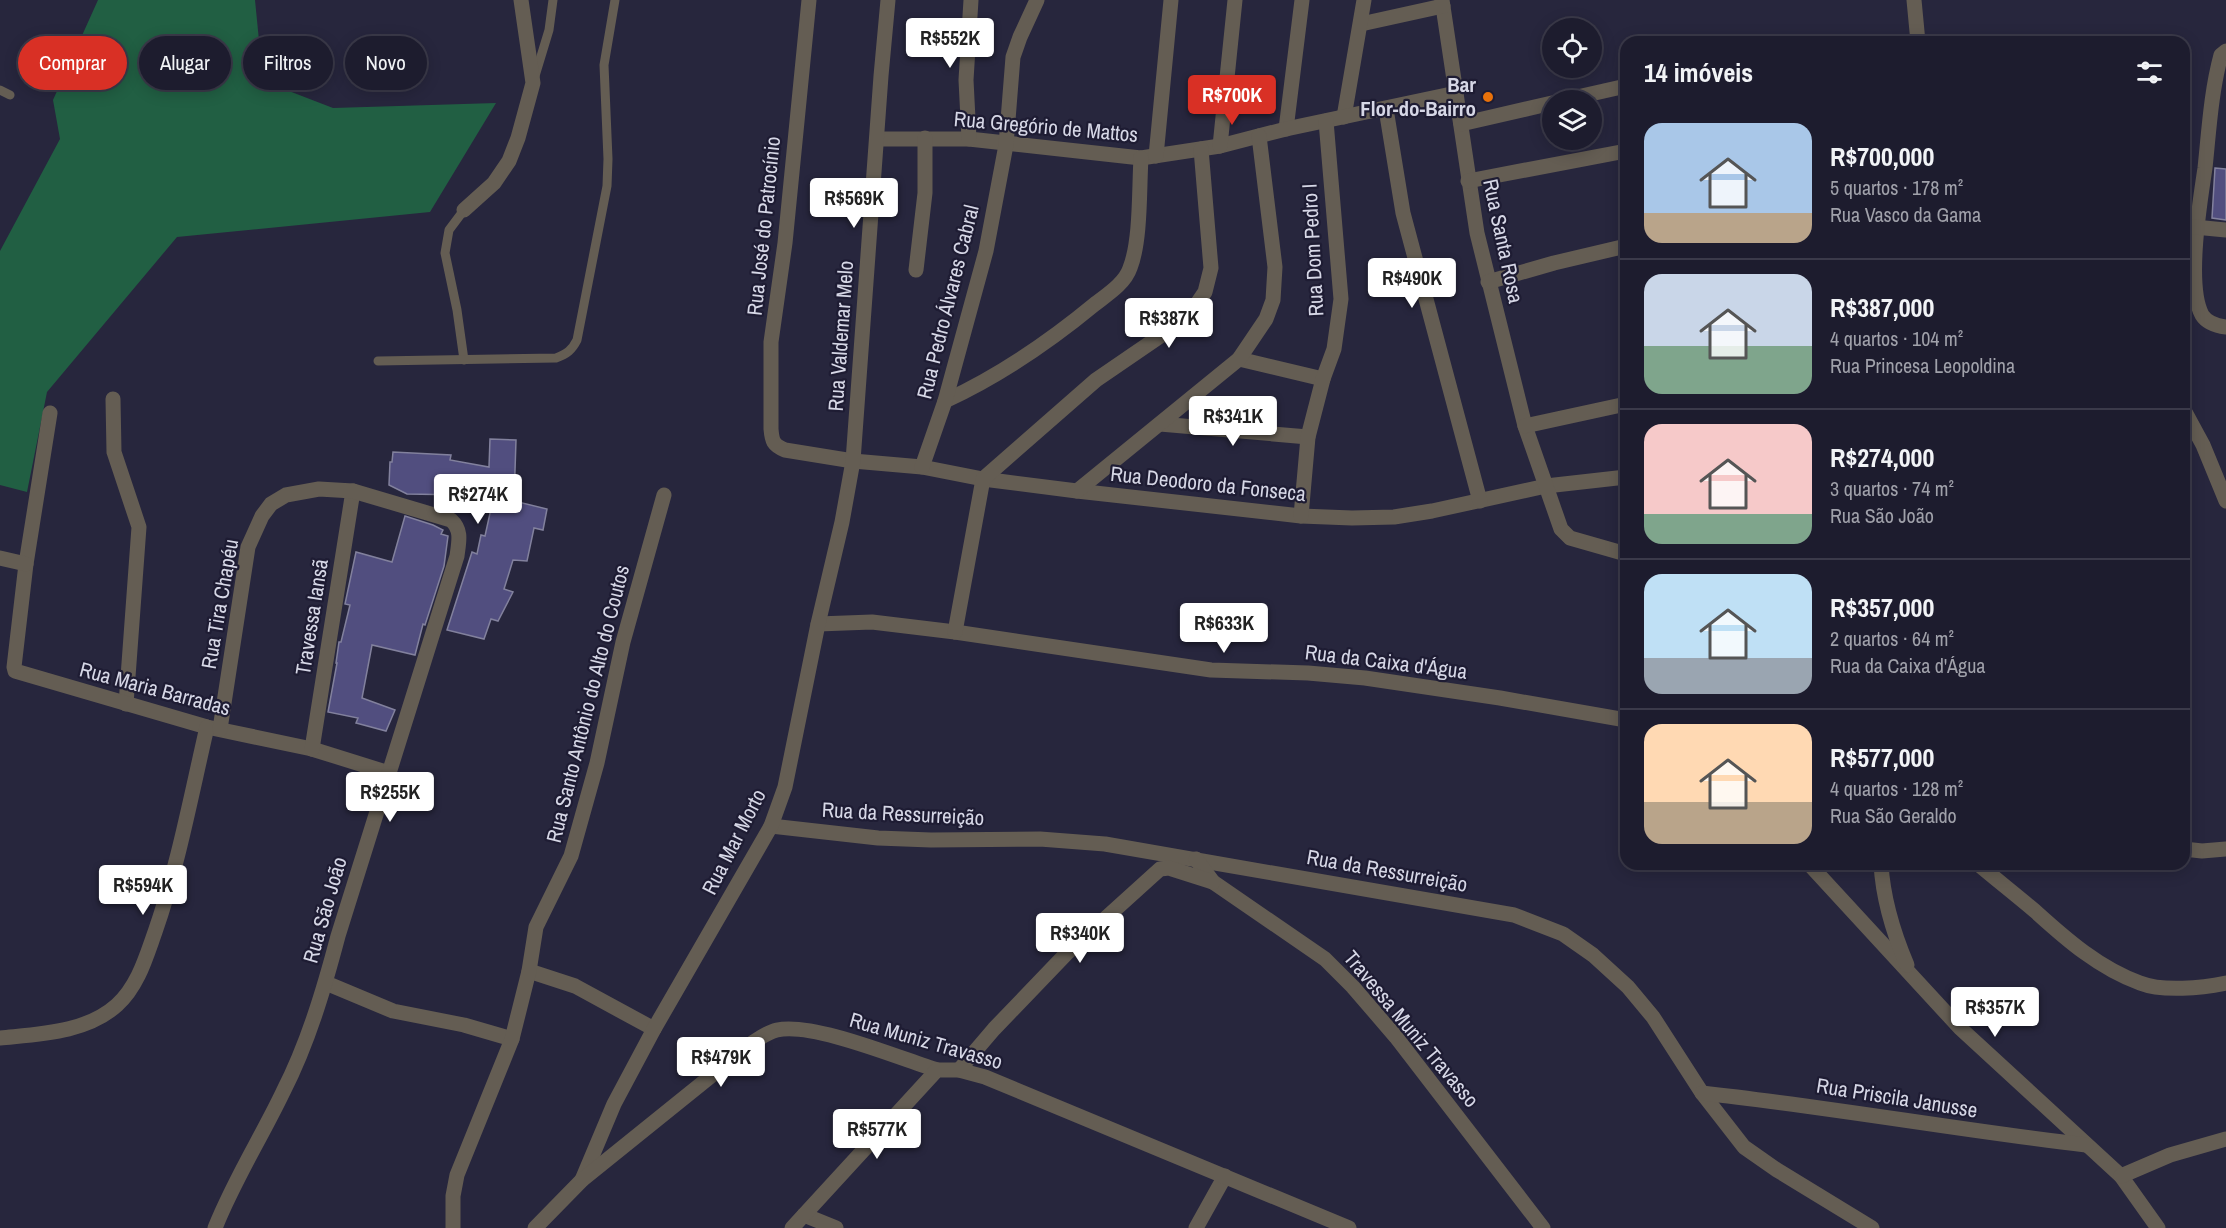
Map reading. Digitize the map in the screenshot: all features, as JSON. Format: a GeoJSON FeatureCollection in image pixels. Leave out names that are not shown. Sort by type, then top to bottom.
{"type":"FeatureCollection","features":[{"type":"Feature","properties":{"kind":"street"},"geometry":{"type":"LineString","coordinates":[[464,210],[494,183],[509,161],[533,83],[521,0]]}},
{"type":"Feature","properties":{"kind":"street","name":"Rua José do Patrocínio"},"geometry":{"type":"LineString","coordinates":[[785,450],[775,445],[772,440],[771,342],[785,243],[809,0]]}},
{"type":"Feature","properties":{"kind":"street","name":"Rua Valdemar Melo"},"geometry":{"type":"LineString","coordinates":[[853,461],[888,0]]}},
{"type":"Feature","properties":{"kind":"street"},"geometry":{"type":"LineString","coordinates":[[969,139],[966,80],[971,0]]}},
{"type":"Feature","properties":{"kind":"street","name":"Rua Pedro Álvares Cabral"},"geometry":{"type":"LineString","coordinates":[[922,467],[945,401],[986,251],[1006,145],[1013,57],[1037,0]]}},
{"type":"Feature","properties":{"kind":"street"},"geometry":{"type":"LineString","coordinates":[[945,401],[972,389],[1063,331],[1119,284],[1130,270],[1135,252],[1171,0]]}},
{"type":"Feature","properties":{"kind":"street"},"geometry":{"type":"LineString","coordinates":[[1220,146],[1235,0]]}},
{"type":"Feature","properties":{"kind":"street"},"geometry":{"type":"LineString","coordinates":[[1286,129],[1302,0]]}},
{"type":"Feature","properties":{"kind":"street"},"geometry":{"type":"LineString","coordinates":[[1344,117],[1364,0]]}},
{"type":"Feature","properties":{"kind":"street"},"geometry":{"type":"LineString","coordinates":[[1914,0],[1917,36]]}},
{"type":"Feature","properties":{"kind":"street"},"geometry":{"type":"LineString","coordinates":[[1361,24],[1442,3]]}},
{"type":"Feature","properties":{"kind":"street","name":"Rua Santa Rosa"},"geometry":{"type":"LineString","coordinates":[[1442,3],[1468,181],[1488,282],[1525,426],[1564,534],[1620,552]]}},
{"type":"Feature","properties":{"kind":"street"},"geometry":{"type":"LineString","coordinates":[[2226,51],[2221,57],[2212,96],[2190,227],[2200,310],[2208,320],[2226,327]]}},
{"type":"Feature","properties":{"kind":"street"},"geometry":{"type":"LineString","coordinates":[[1602,91],[1620,87]]}},
{"type":"Feature","properties":{"kind":"street","name":"Rua Gregório de Mattos"},"geometry":{"type":"LineString","coordinates":[[877,139],[969,139],[1006,145],[1149,157],[1220,146],[1286,129],[1456,93]]}},
{"type":"Feature","properties":{"kind":"street"},"geometry":{"type":"LineString","coordinates":[[1461,124],[1542,105]]}},
{"type":"Feature","properties":{"kind":"street"},"geometry":{"type":"LineString","coordinates":[[1386,109],[1403,213],[1480,501]]}},
{"type":"Feature","properties":{"kind":"street","name":"Rua Dom Pedro I"},"geometry":{"type":"LineString","coordinates":[[1301,516],[1308,436],[1323,379],[1334,349],[1341,299],[1326,121]]}},
{"type":"Feature","properties":{"kind":"street"},"geometry":{"type":"LineString","coordinates":[[1077,491],[1239,359],[1266,319],[1273,300],[1275,267],[1259,136]]}},
{"type":"Feature","properties":{"kind":"street"},"geometry":{"type":"LineString","coordinates":[[916,270],[925,193],[925,138]]}},
{"type":"Feature","properties":{"kind":"street"},"geometry":{"type":"LineString","coordinates":[[956,632],[983,479],[1096,380],[1188,317],[1205,292],[1211,268],[1201,149]]}},
{"type":"Feature","properties":{"kind":"street"},"geometry":{"type":"LineString","coordinates":[[1468,181],[1620,152]]}},
{"type":"Feature","properties":{"kind":"street"},"geometry":{"type":"LineString","coordinates":[[2190,227],[2226,230]]}},
{"type":"Feature","properties":{"kind":"street"},"geometry":{"type":"LineString","coordinates":[[1488,282],[1620,247]]}},
{"type":"Feature","properties":{"kind":"street"},"geometry":{"type":"LineString","coordinates":[[1239,359],[1323,379]]}},
{"type":"Feature","properties":{"kind":"street"},"geometry":{"type":"LineString","coordinates":[[113,399],[114,452],[139,527],[126,704]]}},
{"type":"Feature","properties":{"kind":"street"},"geometry":{"type":"LineString","coordinates":[[1525,426],[1620,405]]}},
{"type":"Feature","properties":{"kind":"street","name":"Rua Maria Barradas"},"geometry":{"type":"LineString","coordinates":[[50,413],[26,564],[15,671],[213,728],[312,749],[389,773]]}},
{"type":"Feature","properties":{"kind":"street"},"geometry":{"type":"LineString","coordinates":[[2190,419],[2226,501]]}},
{"type":"Feature","properties":{"kind":"street"},"geometry":{"type":"LineString","coordinates":[[1160,424],[1308,436]]}},
{"type":"Feature","properties":{"kind":"street","name":"Rua Deodoro da Fonseca"},"geometry":{"type":"LineString","coordinates":[[785,450],[853,461],[922,467],[983,479],[1077,491],[1301,516],[1352,518],[1394,517],[1432,512],[1546,486],[1620,478]]}},
{"type":"Feature","properties":{"kind":"street","name":"Rua Mar Morto"},"geometry":{"type":"LineString","coordinates":[[582,1180],[614,1104],[654,1029],[771,826],[785,787],[853,461]]}},
{"type":"Feature","properties":{"kind":"street","name":"Rua Tira Chapéu"},"geometry":{"type":"LineString","coordinates":[[0,1038],[47,1033],[90,1023],[117,1005],[133,985],[146,960],[169,891],[213,728],[248,547],[262,516],[271,504],[286,495],[319,489],[353,491]]}},
{"type":"Feature","properties":{"kind":"street","name":"Travessa Iansã"},"geometry":{"type":"LineString","coordinates":[[312,749],[353,491]]}},
{"type":"Feature","properties":{"kind":"street","name":"Rua São João"},"geometry":{"type":"LineString","coordinates":[[215,1228],[250,1152],[283,1093],[326,983],[338,936],[457,556],[460,535],[458,526],[450,520],[353,491]]}},
{"type":"Feature","properties":{"kind":"street","name":"Rua Santo Antônio do Alto do Coutos"},"geometry":{"type":"LineString","coordinates":[[453,1228],[453,1197],[457,1175],[512,1039],[529,971],[536,927],[571,856],[597,762],[623,642],[664,495]]}},
{"type":"Feature","properties":{"kind":"street"},"geometry":{"type":"LineString","coordinates":[[0,558],[26,564]]}},
{"type":"Feature","properties":{"kind":"street","name":"Rua da Caixa d'Água"},"geometry":{"type":"LineString","coordinates":[[818,624],[872,622],[956,632],[1211,670],[1308,673],[1365,678],[1620,719]]}},
{"type":"Feature","properties":{"kind":"street","name":"Rua da Ressurreição"},"geometry":{"type":"LineString","coordinates":[[771,826],[878,838],[921,840],[1040,838],[1105,844],[1514,915],[1563,934],[1593,955],[1629,987],[1653,1017],[1702,1093],[1744,1147],[1872,1228]]}},
{"type":"Feature","properties":{"kind":"street"},"geometry":{"type":"LineString","coordinates":[[2190,850],[2226,849]]}},
{"type":"Feature","properties":{"kind":"street","name":"Travessa Muniz Travasso"},"geometry":{"type":"LineString","coordinates":[[1196,859],[1213,882],[1325,959],[1353,987],[1396,1037],[1543,1228]]}},
{"type":"Feature","properties":{"kind":"street"},"geometry":{"type":"LineString","coordinates":[[959,1071],[994,1029],[1066,954],[1160,869],[1169,868],[1213,882]]}},
{"type":"Feature","properties":{"kind":"street"},"geometry":{"type":"LineString","coordinates":[[1815,870],[1960,1028],[2121,1176],[2158,1228]]}},
{"type":"Feature","properties":{"kind":"street"},"geometry":{"type":"LineString","coordinates":[[1882,870],[1886,907],[1896,940],[1911,975]]}},
{"type":"Feature","properties":{"kind":"street"},"geometry":{"type":"LineString","coordinates":[[1985,870],[2067,940],[2116,972],[2140,983],[2163,987],[2198,987],[2226,983]]}},
{"type":"Feature","properties":{"kind":"street"},"geometry":{"type":"LineString","coordinates":[[529,971],[575,986],[654,1029]]}},
{"type":"Feature","properties":{"kind":"street"},"geometry":{"type":"LineString","coordinates":[[326,983],[393,1011],[464,1025],[512,1039]]}},
{"type":"Feature","properties":{"kind":"street","name":"Rua Muniz Travasso"},"geometry":{"type":"LineString","coordinates":[[535,1228],[582,1180],[752,1043],[774,1030],[791,1028],[820,1032],[937,1070],[959,1071],[985,1077],[1349,1228]]}},
{"type":"Feature","properties":{"kind":"street"},"geometry":{"type":"LineString","coordinates":[[792,1228],[937,1070]]}},
{"type":"Feature","properties":{"kind":"street","name":"Rua Priscila Janusse"},"geometry":{"type":"LineString","coordinates":[[1702,1093],[1821,1107],[1947,1127],[2086,1145]]}},
{"type":"Feature","properties":{"kind":"street"},"geometry":{"type":"LineString","coordinates":[[2121,1176],[2170,1155],[2226,1139]]}},
{"type":"Feature","properties":{"kind":"street"},"geometry":{"type":"LineString","coordinates":[[1196,1228],[1225,1176]]}},
{"type":"Feature","properties":{"kind":"street"},"geometry":{"type":"LineString","coordinates":[[804,1215],[836,1228]]}},
{"type":"Feature","properties":{"kind":"lane"},"geometry":{"type":"LineString","coordinates":[[533,83],[549,30],[553,0]]}},
{"type":"Feature","properties":{"kind":"lane"},"geometry":{"type":"LineString","coordinates":[[378,361],[556,358],[572,350],[577,340],[607,186],[604,65],[615,0]]}},
{"type":"Feature","properties":{"kind":"lane"},"geometry":{"type":"LineString","coordinates":[[0,90],[10,95]]}},
{"type":"Feature","properties":{"kind":"lane"},"geometry":{"type":"LineString","coordinates":[[464,210],[449,230],[445,253],[457,310],[464,360]]}},
{"type":"Feature","properties":{"kind":"green space"},"geometry":{"type":"Polygon","coordinates":[[[98,0],[255,0],[259,36],[243,36],[243,90],[286,90],[333,108],[496,103],[430,212],[177,237],[47,392],[27,492],[0,485],[0,251],[60,139],[53,100],[58,90],[127,90],[127,36],[82,36],[98,0]]]}},
{"type":"Feature","properties":{"kind":"building"},"geometry":{"type":"Polygon","coordinates":[[[2215,168],[2226,169],[2226,220],[2212,218],[2215,168]]]}},
{"type":"Feature","properties":{"kind":"building"},"geometry":{"type":"Polygon","coordinates":[[[490,439],[516,440],[514,501],[547,509],[543,530],[534,528],[527,561],[513,560],[504,589],[513,592],[498,621],[491,619],[484,639],[447,630],[472,552],[477,554],[481,535],[485,536],[494,495],[464,500],[465,495],[407,494],[389,485],[393,452],[451,455],[450,460],[489,467],[490,439]]]}},
{"type":"Feature","properties":{"kind":"building"},"geometry":{"type":"Polygon","coordinates":[[[405,516],[433,525],[443,530],[441,534],[448,536],[444,566],[425,625],[423,624],[415,655],[372,645],[362,698],[395,710],[386,731],[356,723],[358,718],[328,712],[339,642],[341,642],[350,605],[345,604],[356,552],[392,562],[405,516]]]}},
{"type":"Feature","properties":{"kind":"place","name":"Bar Flor-do-Bairro"},"geometry":{"type":"Point","coordinates":[1488,97]}}]}
